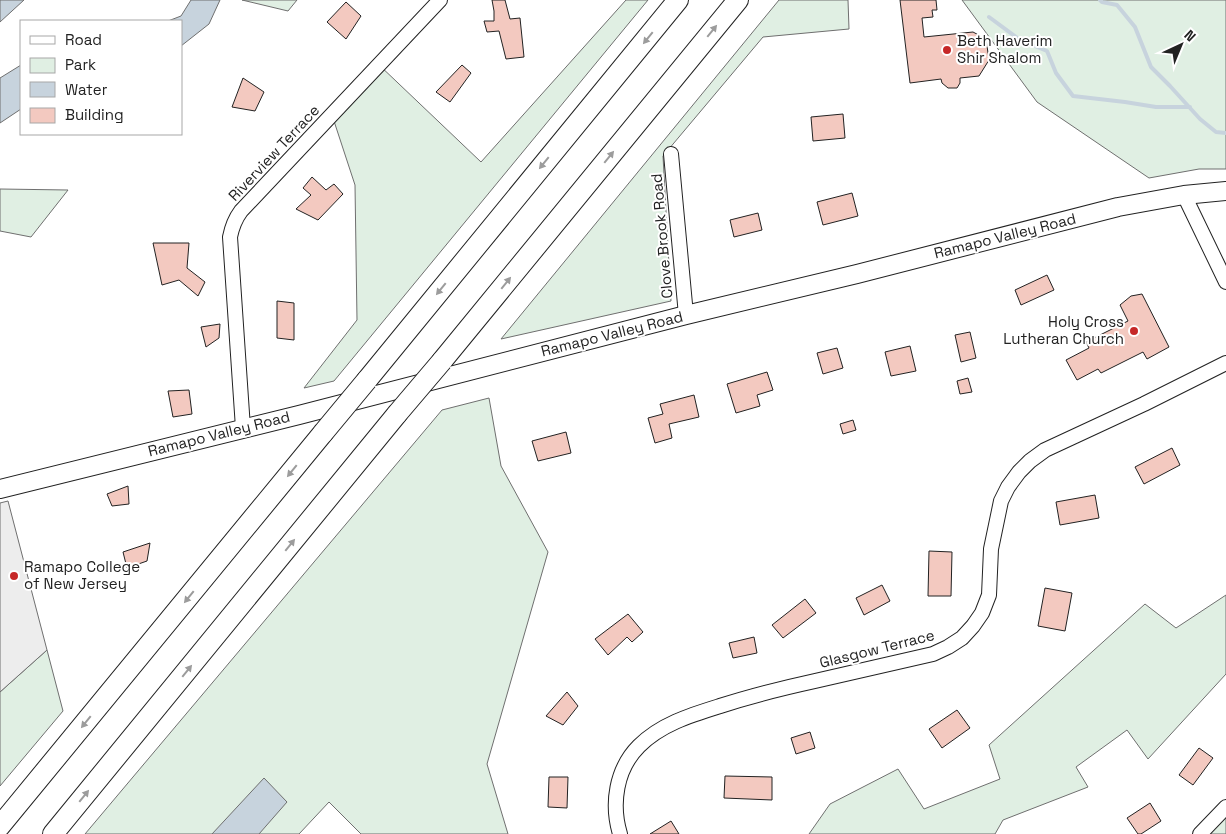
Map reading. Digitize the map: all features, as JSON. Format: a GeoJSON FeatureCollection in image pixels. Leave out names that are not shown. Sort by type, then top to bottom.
{"type":"FeatureCollection","features":[{"type":"Feature","properties":{"kind":"highway"},"geometry":{"type":"LineString","coordinates":[[0,826],[678,0]]}},
{"type":"Feature","properties":{"kind":"highway"},"geometry":{"type":"LineString","coordinates":[[53,834],[738,0]]}},
{"type":"Feature","properties":{"kind":"main road","name":"Ramapo Valley Road"},"geometry":{"type":"LineString","coordinates":[[0,489],[1118,207],[1184,195],[1226,192]]}},
{"type":"Feature","properties":{"kind":"street","name":"Riverview Terrace"},"geometry":{"type":"LineString","coordinates":[[243,428],[230,237],[232,226],[241,211],[440,0]]}},
{"type":"Feature","properties":{"kind":"street","name":"Clove Brook Road"},"geometry":{"type":"LineString","coordinates":[[671,154],[686,315]]}},
{"type":"Feature","properties":{"kind":"street"},"geometry":{"type":"LineString","coordinates":[[1184,195],[1226,282]]}},
{"type":"Feature","properties":{"kind":"street","name":"Glasgow Terrace"},"geometry":{"type":"LineString","coordinates":[[620,834],[615,808],[616,790],[620,776],[633,753],[652,735],[672,723],[695,714],[758,694],[933,654],[962,638],[982,613],[988,598],[991,549],[1001,501],[1008,486],[1019,472],[1045,450],[1226,363]]}},
{"type":"Feature","properties":{"kind":"street"},"geometry":{"type":"LineString","coordinates":[[1200,834],[1226,807]]}},
{"type":"Feature","properties":{"kind":"green space"},"geometry":{"type":"Polygon","coordinates":[[[242,0],[297,0],[288,11],[242,0]]]}},
{"type":"Feature","properties":{"kind":"green space"},"geometry":{"type":"Polygon","coordinates":[[[626,0],[648,0],[334,381],[304,388],[357,320],[355,185],[332,115],[377,63],[481,162],[626,0]]]}},
{"type":"Feature","properties":{"kind":"green space"},"geometry":{"type":"Polygon","coordinates":[[[779,0],[848,0],[849,29],[763,37],[663,156],[671,301],[501,339],[779,0]]]}},
{"type":"Feature","properties":{"kind":"green space"},"geometry":{"type":"Polygon","coordinates":[[[962,0],[1226,0],[1226,169],[1199,169],[1149,178],[1037,102],[962,0]]]}},
{"type":"Feature","properties":{"kind":"green space"},"geometry":{"type":"Polygon","coordinates":[[[0,189],[68,190],[31,237],[0,231],[0,189]]]}},
{"type":"Feature","properties":{"kind":"green space"},"geometry":{"type":"Polygon","coordinates":[[[489,398],[501,466],[548,552],[487,764],[508,834],[361,834],[329,802],[299,834],[85,834],[442,410],[489,398]]]}},
{"type":"Feature","properties":{"kind":"green space"},"geometry":{"type":"Polygon","coordinates":[[[1226,595],[1226,674],[1148,759],[1127,730],[1076,767],[1088,787],[1003,820],[995,834],[809,834],[830,804],[898,769],[924,809],[1000,779],[989,745],[1145,604],[1176,628],[1226,595]]]}},
{"type":"Feature","properties":{"kind":"green space"},"geometry":{"type":"Polygon","coordinates":[[[47,650],[63,711],[0,786],[0,692],[47,650]]]}},
{"type":"Feature","properties":{"kind":"green space"},"geometry":{"type":"Polygon","coordinates":[[[1226,809],[1226,834],[1201,834],[1226,809]]]}},
{"type":"Feature","properties":{"kind":"shaded area"},"geometry":{"type":"Polygon","coordinates":[[[8,501],[47,650],[0,692],[0,503],[8,501]]]}},
{"type":"Feature","properties":{"kind":"water"},"geometry":{"type":"Polygon","coordinates":[[[0,0],[24,0],[0,22],[0,0]]]}},
{"type":"Feature","properties":{"kind":"water"},"geometry":{"type":"Polygon","coordinates":[[[191,0],[220,0],[209,24],[182,45],[182,20],[171,20],[181,16],[191,0]]]}},
{"type":"Feature","properties":{"kind":"water"},"geometry":{"type":"Polygon","coordinates":[[[20,66],[20,110],[0,123],[0,78],[20,66]]]}},
{"type":"Feature","properties":{"kind":"water"},"geometry":{"type":"Polygon","coordinates":[[[264,778],[287,802],[259,834],[212,834],[264,778]]]}},
{"type":"Feature","properties":{"kind":"building"},"geometry":{"type":"Polygon","coordinates":[[[492,0],[505,0],[510,19],[520,18],[524,57],[506,59],[499,31],[487,32],[484,21],[494,21],[492,0]]]}},
{"type":"Feature","properties":{"kind":"building","name":"Beth Haverim Shir Shalom"},"geometry":{"type":"Polygon","coordinates":[[[900,0],[936,0],[937,10],[932,10],[933,17],[922,18],[924,37],[973,32],[986,39],[989,60],[979,76],[960,78],[957,88],[948,88],[942,83],[941,79],[910,83],[900,0]]]}},
{"type":"Feature","properties":{"kind":"building"},"geometry":{"type":"Polygon","coordinates":[[[346,2],[361,16],[346,39],[327,22],[346,2]]]}},
{"type":"Feature","properties":{"kind":"building"},"geometry":{"type":"Polygon","coordinates":[[[462,65],[471,73],[450,102],[436,92],[462,65]]]}},
{"type":"Feature","properties":{"kind":"building"},"geometry":{"type":"Polygon","coordinates":[[[243,78],[264,92],[255,111],[232,107],[243,78]]]}},
{"type":"Feature","properties":{"kind":"building"},"geometry":{"type":"Polygon","coordinates":[[[843,114],[845,138],[813,141],[811,117],[843,114]]]}},
{"type":"Feature","properties":{"kind":"building"},"geometry":{"type":"Polygon","coordinates":[[[312,177],[326,190],[334,184],[343,194],[318,220],[296,209],[311,195],[303,188],[312,177]]]}},
{"type":"Feature","properties":{"kind":"building"},"geometry":{"type":"Polygon","coordinates":[[[852,193],[858,216],[823,225],[817,202],[852,193]]]}},
{"type":"Feature","properties":{"kind":"building"},"geometry":{"type":"Polygon","coordinates":[[[758,213],[762,230],[734,237],[730,220],[758,213]]]}},
{"type":"Feature","properties":{"kind":"building"},"geometry":{"type":"Polygon","coordinates":[[[153,243],[189,243],[187,268],[205,282],[198,296],[179,280],[162,285],[153,243]]]}},
{"type":"Feature","properties":{"kind":"building"},"geometry":{"type":"Polygon","coordinates":[[[1047,275],[1054,290],[1021,305],[1015,290],[1047,275]]]}},
{"type":"Feature","properties":{"kind":"building","name":"Holy Cross Lutheran Church"},"geometry":{"type":"Polygon","coordinates":[[[1142,294],[1169,347],[1147,359],[1143,352],[1101,373],[1098,369],[1077,380],[1066,360],[1089,348],[1086,342],[1128,321],[1120,305],[1131,296],[1142,294]]]}},
{"type":"Feature","properties":{"kind":"building"},"geometry":{"type":"Polygon","coordinates":[[[277,301],[294,303],[294,340],[277,338],[277,301]]]}},
{"type":"Feature","properties":{"kind":"building"},"geometry":{"type":"Polygon","coordinates":[[[220,324],[219,338],[206,347],[201,327],[220,324]]]}},
{"type":"Feature","properties":{"kind":"building"},"geometry":{"type":"Polygon","coordinates":[[[970,332],[976,358],[961,362],[955,335],[970,332]]]}},
{"type":"Feature","properties":{"kind":"building"},"geometry":{"type":"Polygon","coordinates":[[[910,346],[916,371],[891,376],[885,352],[910,346]]]}},
{"type":"Feature","properties":{"kind":"building"},"geometry":{"type":"Polygon","coordinates":[[[837,348],[843,368],[823,374],[817,353],[837,348]]]}},
{"type":"Feature","properties":{"kind":"building"},"geometry":{"type":"Polygon","coordinates":[[[767,372],[773,390],[757,395],[760,406],[736,413],[727,384],[767,372]]]}},
{"type":"Feature","properties":{"kind":"building"},"geometry":{"type":"Polygon","coordinates":[[[968,378],[972,392],[960,394],[957,381],[968,378]]]}},
{"type":"Feature","properties":{"kind":"building"},"geometry":{"type":"Polygon","coordinates":[[[189,390],[192,414],[173,417],[168,391],[189,390]]]}},
{"type":"Feature","properties":{"kind":"building"},"geometry":{"type":"Polygon","coordinates":[[[694,395],[699,417],[669,424],[672,438],[655,443],[648,418],[663,414],[660,404],[694,395]]]}},
{"type":"Feature","properties":{"kind":"building"},"geometry":{"type":"Polygon","coordinates":[[[853,420],[856,430],[843,434],[840,424],[853,420]]]}},
{"type":"Feature","properties":{"kind":"building"},"geometry":{"type":"Polygon","coordinates":[[[566,432],[571,453],[538,461],[532,441],[566,432]]]}},
{"type":"Feature","properties":{"kind":"building"},"geometry":{"type":"Polygon","coordinates":[[[1172,448],[1180,465],[1144,484],[1135,467],[1172,448]]]}},
{"type":"Feature","properties":{"kind":"building"},"geometry":{"type":"Polygon","coordinates":[[[128,486],[129,504],[112,506],[107,494],[128,486]]]}},
{"type":"Feature","properties":{"kind":"building"},"geometry":{"type":"Polygon","coordinates":[[[1095,495],[1099,518],[1060,525],[1056,502],[1095,495]]]}},
{"type":"Feature","properties":{"kind":"building"},"geometry":{"type":"Polygon","coordinates":[[[150,543],[147,561],[127,568],[123,552],[150,543]]]}},
{"type":"Feature","properties":{"kind":"building"},"geometry":{"type":"Polygon","coordinates":[[[929,551],[952,552],[951,596],[928,596],[929,551]]]}},
{"type":"Feature","properties":{"kind":"building"},"geometry":{"type":"Polygon","coordinates":[[[882,585],[890,601],[864,615],[856,598],[882,585]]]}},
{"type":"Feature","properties":{"kind":"building"},"geometry":{"type":"Polygon","coordinates":[[[1045,588],[1072,593],[1065,631],[1038,626],[1045,588]]]}},
{"type":"Feature","properties":{"kind":"building"},"geometry":{"type":"Polygon","coordinates":[[[805,599],[816,613],[783,638],[772,625],[805,599]]]}},
{"type":"Feature","properties":{"kind":"building"},"geometry":{"type":"Polygon","coordinates":[[[628,614],[643,632],[632,642],[627,637],[608,655],[595,639],[628,614]]]}},
{"type":"Feature","properties":{"kind":"building"},"geometry":{"type":"Polygon","coordinates":[[[754,637],[757,653],[733,658],[729,643],[754,637]]]}},
{"type":"Feature","properties":{"kind":"building"},"geometry":{"type":"Polygon","coordinates":[[[567,692],[578,706],[563,725],[546,716],[567,692]]]}},
{"type":"Feature","properties":{"kind":"building"},"geometry":{"type":"Polygon","coordinates":[[[957,710],[970,728],[942,748],[929,729],[957,710]]]}},
{"type":"Feature","properties":{"kind":"building"},"geometry":{"type":"Polygon","coordinates":[[[810,732],[815,748],[796,754],[791,738],[810,732]]]}},
{"type":"Feature","properties":{"kind":"building"},"geometry":{"type":"Polygon","coordinates":[[[1199,748],[1213,758],[1193,785],[1179,775],[1199,748]]]}},
{"type":"Feature","properties":{"kind":"building"},"geometry":{"type":"Polygon","coordinates":[[[725,776],[772,777],[772,800],[724,798],[725,776]]]}},
{"type":"Feature","properties":{"kind":"building"},"geometry":{"type":"Polygon","coordinates":[[[549,777],[568,777],[567,808],[548,807],[549,777]]]}},
{"type":"Feature","properties":{"kind":"building"},"geometry":{"type":"Polygon","coordinates":[[[1150,803],[1161,821],[1138,834],[1127,818],[1150,803]]]}},
{"type":"Feature","properties":{"kind":"building"},"geometry":{"type":"Polygon","coordinates":[[[671,821],[679,834],[650,834],[671,821]]]}},
{"type":"Feature","properties":{"kind":"waterway"},"geometry":{"type":"LineString","coordinates":[[1100,0],[1117,5],[1135,27],[1151,67],[1200,119],[1216,132],[1226,133]]}},
{"type":"Feature","properties":{"kind":"waterway"},"geometry":{"type":"LineString","coordinates":[[989,17],[1020,40],[1047,51],[1056,73],[1073,96],[1156,107],[1190,107]]}},
{"type":"Feature","properties":{"kind":"place","name":"Beth Haverim Shir Shalom"},"geometry":{"type":"Point","coordinates":[947,50]}},
{"type":"Feature","properties":{"kind":"place","name":"Holy Cross Lutheran Church"},"geometry":{"type":"Point","coordinates":[1134,331]}},
{"type":"Feature","properties":{"kind":"place","name":"Ramapo College of New Jersey"},"geometry":{"type":"Point","coordinates":[14,576]}}]}
